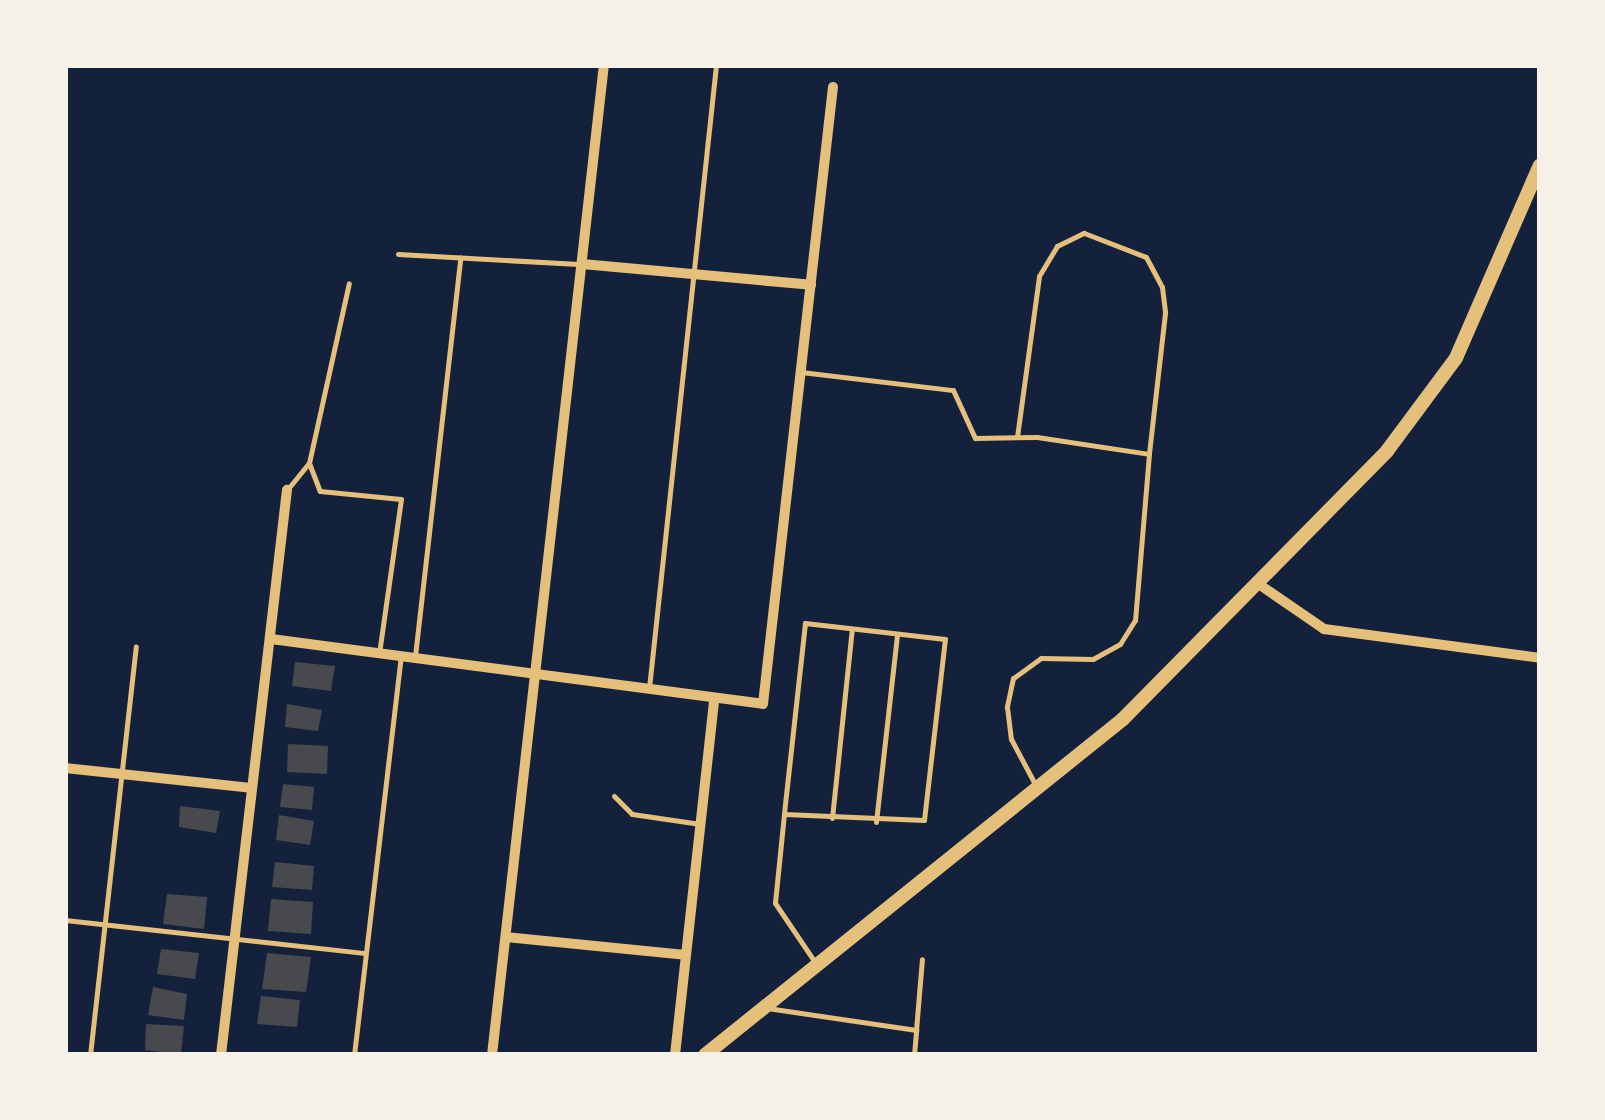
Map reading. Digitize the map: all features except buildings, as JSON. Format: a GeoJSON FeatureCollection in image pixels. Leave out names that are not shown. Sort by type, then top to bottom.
{"type":"FeatureCollection","features":[{"type":"Feature","properties":{"kind":"main road"},"geometry":{"type":"LineString","coordinates":[[705,1055],[1124,718],[1387,451],[1443,379],[1540,165]]}},
{"type":"Feature","properties":{"kind":"street"},"geometry":{"type":"LineString","coordinates":[[492,1055],[604,65]]}},
{"type":"Feature","properties":{"kind":"street"},"geometry":{"type":"LineString","coordinates":[[272,639],[536,678],[763,704],[833,87]]}},
{"type":"Feature","properties":{"kind":"street"},"geometry":{"type":"LineString","coordinates":[[582,264],[811,285]]}},
{"type":"Feature","properties":{"kind":"street"},"geometry":{"type":"LineString","coordinates":[[221,1055],[272,639],[286,490]]}},
{"type":"Feature","properties":{"kind":"street"},"geometry":{"type":"LineString","coordinates":[[1260,584],[1324,630],[1540,658]]}},
{"type":"Feature","properties":{"kind":"street"},"geometry":{"type":"LineString","coordinates":[[675,1055],[714,699]]}},
{"type":"Feature","properties":{"kind":"street"},"geometry":{"type":"LineString","coordinates":[[65,768],[251,788]]}},
{"type":"Feature","properties":{"kind":"street"},"geometry":{"type":"LineString","coordinates":[[506,937],[685,954]]}},
{"type":"Feature","properties":{"kind":"lane"},"geometry":{"type":"LineString","coordinates":[[649,691],[716,65]]}},
{"type":"Feature","properties":{"kind":"lane"},"geometry":{"type":"LineString","coordinates":[[1017,437],[1039,276],[1057,246],[1084,233],[1146,258],[1162,286],[1165,313],[1135,620],[1120,644],[1093,659],[1041,658],[1014,678],[1007,707],[1011,739],[1037,788]]}},
{"type":"Feature","properties":{"kind":"lane"},"geometry":{"type":"LineString","coordinates":[[398,254],[582,264]]}},
{"type":"Feature","properties":{"kind":"lane"},"geometry":{"type":"LineString","coordinates":[[415,659],[460,258]]}},
{"type":"Feature","properties":{"kind":"lane"},"geometry":{"type":"LineString","coordinates":[[286,490],[309,463],[349,283]]}},
{"type":"Feature","properties":{"kind":"lane"},"geometry":{"type":"LineString","coordinates":[[801,372],[953,390],[975,438],[1017,437],[1149,454]]}},
{"type":"Feature","properties":{"kind":"lane"},"geometry":{"type":"LineString","coordinates":[[309,463],[320,491],[401,499],[379,654]]}},
{"type":"Feature","properties":{"kind":"lane"},"geometry":{"type":"LineString","coordinates":[[784,814],[876,822],[924,820],[944,640],[805,624],[774,903],[817,964]]}},
{"type":"Feature","properties":{"kind":"lane"},"geometry":{"type":"LineString","coordinates":[[832,818],[852,629]]}},
{"type":"Feature","properties":{"kind":"lane"},"geometry":{"type":"LineString","coordinates":[[876,822],[898,634]]}},
{"type":"Feature","properties":{"kind":"lane"},"geometry":{"type":"LineString","coordinates":[[90,1055],[136,647]]}},
{"type":"Feature","properties":{"kind":"lane"},"geometry":{"type":"LineString","coordinates":[[354,1055],[402,657]]}},
{"type":"Feature","properties":{"kind":"lane"},"geometry":{"type":"LineString","coordinates":[[614,796],[632,814],[700,824]]}},
{"type":"Feature","properties":{"kind":"lane"},"geometry":{"type":"LineString","coordinates":[[65,920],[366,953]]}},
{"type":"Feature","properties":{"kind":"lane"},"geometry":{"type":"LineString","coordinates":[[914,1055],[922,959]]}},
{"type":"Feature","properties":{"kind":"lane"},"geometry":{"type":"LineString","coordinates":[[764,1007],[916,1030]]}}]}
